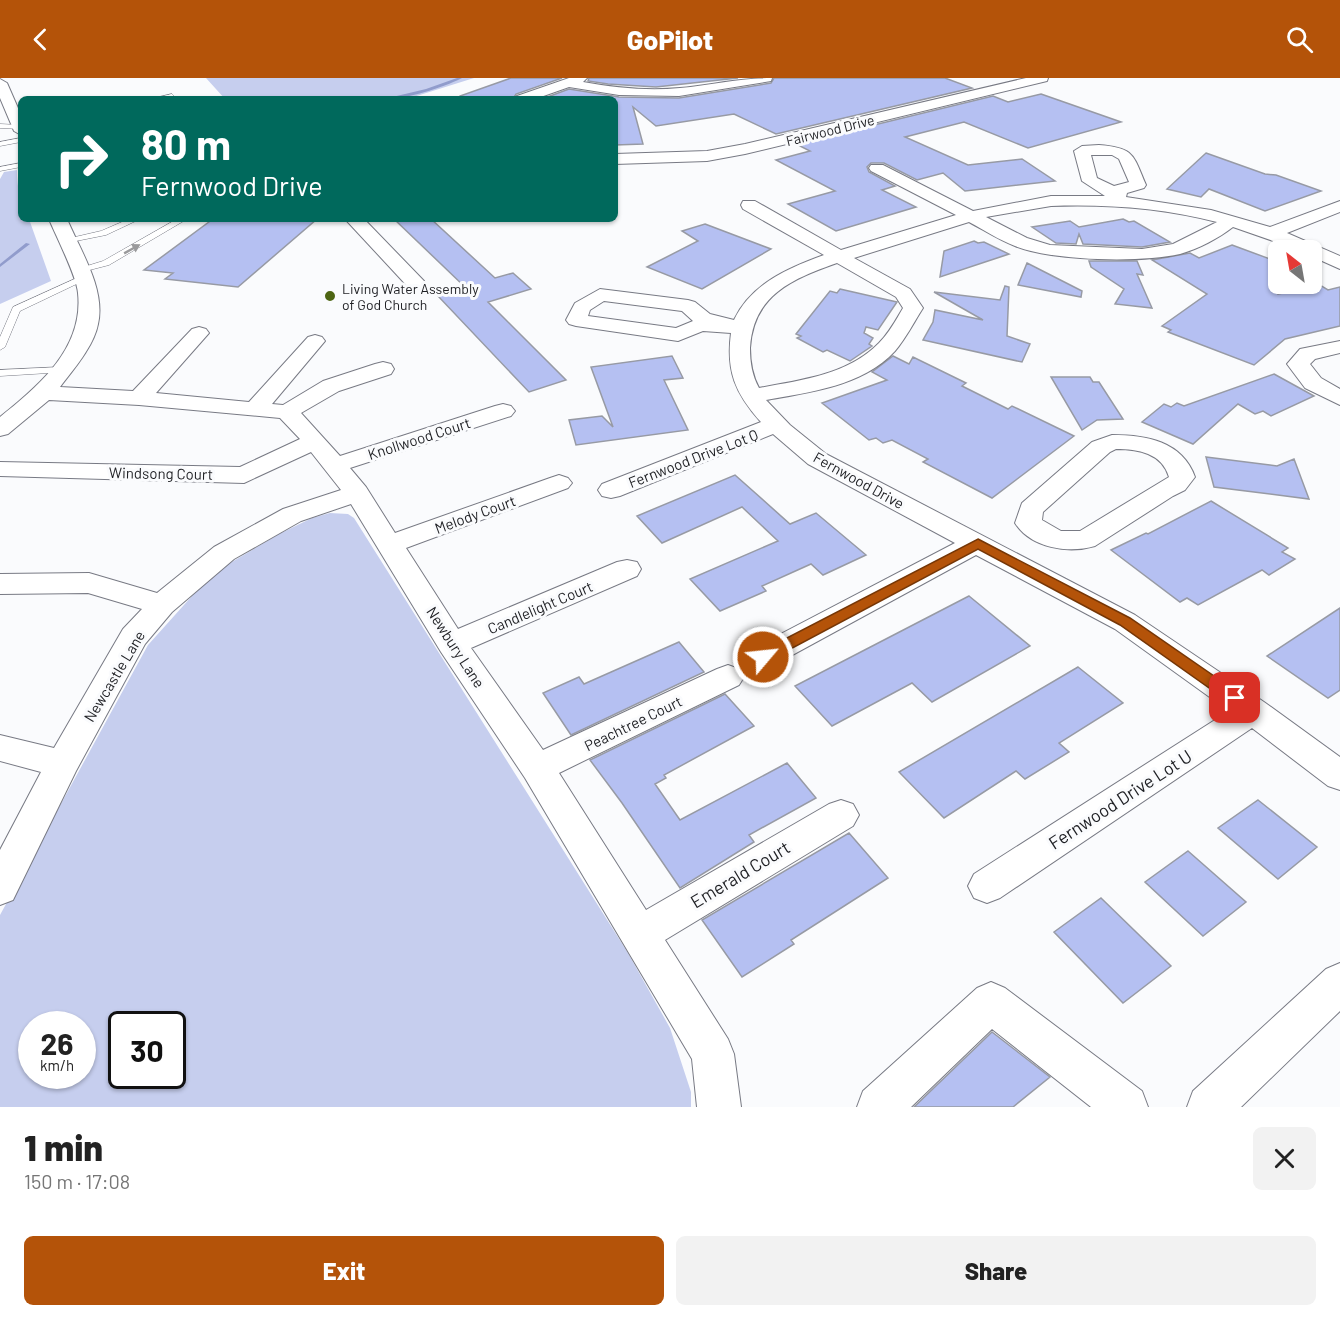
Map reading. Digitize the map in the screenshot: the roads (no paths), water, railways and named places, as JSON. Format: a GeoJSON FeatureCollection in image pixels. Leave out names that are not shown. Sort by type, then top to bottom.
{"type":"FeatureCollection","features":[{"type":"Feature","properties":{"kind":"street"},"geometry":{"type":"LineString","coordinates":[[530,96],[575,80],[625,92],[675,93],[717,88],[766,78]]}},
{"type":"Feature","properties":{"kind":"street","name":"Fairwood Drive"},"geometry":{"type":"LineString","coordinates":[[618,159],[707,156],[745,149],[1042,78]]}},
{"type":"Feature","properties":{"kind":"street"},"geometry":{"type":"LineString","coordinates":[[2,93],[18,129]]}},
{"type":"Feature","properties":{"kind":"street"},"geometry":{"type":"LineString","coordinates":[[1082,151],[1115,151],[1126,156],[1138,185],[1119,190],[1117,201],[1108,189],[1089,181],[1082,151]]}},
{"type":"Feature","properties":{"kind":"street"},"geometry":{"type":"LineString","coordinates":[[877,168],[972,216],[984,225],[1021,242],[1049,250],[1142,254],[1177,249],[1216,231],[1230,220]]}},
{"type":"Feature","properties":{"kind":"street"},"geometry":{"type":"LineString","coordinates":[[740,327],[750,307],[771,288],[797,273],[972,216],[1014,205],[1072,200],[1117,201],[1181,210],[1230,220],[1271,233],[1340,263]]}},
{"type":"Feature","properties":{"kind":"street"},"geometry":{"type":"LineString","coordinates":[[748,205],[903,293],[913,308],[886,348],[856,370],[814,384],[753,396]]}},
{"type":"Feature","properties":{"kind":"street"},"geometry":{"type":"LineString","coordinates":[[1271,233],[1340,206]]}},
{"type":"Feature","properties":{"kind":"street"},"geometry":{"type":"LineString","coordinates":[[0,429],[53,382],[72,357],[88,324],[88,291],[59,222]]}},
{"type":"Feature","properties":{"kind":"street"},"geometry":{"type":"LineString","coordinates":[[357,222],[417,285]]}},
{"type":"Feature","properties":{"kind":"street"},"geometry":{"type":"LineString","coordinates":[[600,295],[688,306],[703,319],[740,327],[700,325],[678,335],[576,320],[582,307],[600,295]]}},
{"type":"Feature","properties":{"kind":"street","name":"Fernwood Drive"},"geometry":{"type":"LineString","coordinates":[[740,327],[740,367],[753,396],[776,425],[817,459],[1012,560],[1125,622],[1253,711],[1340,776]]}},
{"type":"Feature","properties":{"kind":"street"},"geometry":{"type":"LineString","coordinates":[[139,398],[200,333]]}},
{"type":"Feature","properties":{"kind":"street"},"geometry":{"type":"LineString","coordinates":[[256,408],[315,341]]}},
{"type":"Feature","properties":{"kind":"street"},"geometry":{"type":"LineString","coordinates":[[1340,347],[1308,354],[1298,364],[1313,383],[1340,398]]}},
{"type":"Feature","properties":{"kind":"street"},"geometry":{"type":"LineString","coordinates":[[53,382],[139,398],[287,412],[331,386],[383,369]]}},
{"type":"Feature","properties":{"kind":"street","name":"Knollwood Court"},"geometry":{"type":"LineString","coordinates":[[335,465],[502,411]]}},
{"type":"Feature","properties":{"kind":"street","name":"Newbury Lane"},"geometry":{"type":"LineString","coordinates":[[287,412],[315,441],[357,493],[452,644],[537,768],[713,1054],[719,1107]]}},
{"type":"Feature","properties":{"kind":"street","name":"Fernwood Drive Lot Q"},"geometry":{"type":"LineString","coordinates":[[610,490],[776,425]]}},
{"type":"Feature","properties":{"kind":"street","name":"Windsong Court"},"geometry":{"type":"LineString","coordinates":[[0,469],[244,475],[315,441]]}},
{"type":"Feature","properties":{"kind":"street"},"geometry":{"type":"LineString","coordinates":[[1127,441],[1144,444],[1166,454],[1180,468],[1182,477],[1176,485],[1085,540],[1058,540],[1041,533],[1028,523],[1031,509],[1101,447],[1112,442],[1127,441]]}},
{"type":"Feature","properties":{"kind":"street","name":"Melody Court"},"geometry":{"type":"LineString","coordinates":[[391,544],[559,483]]}},
{"type":"Feature","properties":{"kind":"street","name":"Newcastle Lane"},"geometry":{"type":"LineString","coordinates":[[0,888],[62,765],[134,637],[162,605],[224,553],[291,515],[357,493]]}},
{"type":"Feature","properties":{"kind":"street"},"geometry":{"type":"LineString","coordinates":[[1012,560],[1041,533]]}},
{"type":"Feature","properties":{"kind":"street"},"geometry":{"type":"LineString","coordinates":[[763,657],[978,543]]}},
{"type":"Feature","properties":{"kind":"street","name":"Candlelight Court"},"geometry":{"type":"LineString","coordinates":[[452,644],[627,569]]}},
{"type":"Feature","properties":{"kind":"street"},"geometry":{"type":"LineString","coordinates":[[0,584],[89,583],[162,605]]}},
{"type":"Feature","properties":{"kind":"street","name":"Peachtree Court"},"geometry":{"type":"LineString","coordinates":[[537,768],[728,677]]}},
{"type":"Feature","properties":{"kind":"street","name":"Fernwood Drive Lot U"},"geometry":{"type":"LineString","coordinates":[[987,886],[1253,711]]}},
{"type":"Feature","properties":{"kind":"street"},"geometry":{"type":"LineString","coordinates":[[0,748],[62,765]]}},
{"type":"Feature","properties":{"kind":"street","name":"Emerald Court"},"geometry":{"type":"LineString","coordinates":[[640,934],[841,814]]}},
{"type":"Feature","properties":{"kind":"street"},"geometry":{"type":"LineString","coordinates":[[1209,1107],[1340,983]]}},
{"type":"Feature","properties":{"kind":"street"},"geometry":{"type":"LineString","coordinates":[[879,1107],[991,1002],[1126,1107]]}},
{"type":"Feature","properties":{"kind":"lane"},"geometry":{"type":"LineString","coordinates":[[0,126],[18,132]]}},
{"type":"Feature","properties":{"kind":"lane"},"geometry":{"type":"LineString","coordinates":[[0,144],[18,134]]}},
{"type":"Feature","properties":{"kind":"lane"},"geometry":{"type":"LineString","coordinates":[[0,169],[18,166]]}},
{"type":"Feature","properties":{"kind":"lane"},"geometry":{"type":"LineString","coordinates":[[66,240],[103,234],[129,222]]}},
{"type":"Feature","properties":{"kind":"lane"},"geometry":{"type":"LineString","coordinates":[[0,316],[106,263],[178,222]]}},
{"type":"Feature","properties":{"kind":"lane"},"geometry":{"type":"LineString","coordinates":[[0,347],[16,309]]}},
{"type":"Feature","properties":{"kind":"lane"},"geometry":{"type":"LineString","coordinates":[[0,373],[53,382]]}},
{"type":"Feature","properties":{"kind":"waterway"},"geometry":{"type":"LineString","coordinates":[[400,96],[427,90],[460,78]]}},
{"type":"Feature","properties":{"kind":"waterway"},"geometry":{"type":"LineString","coordinates":[[0,266],[28,244]]}},
{"type":"Feature","properties":{"kind":"place","name":"Living Water Assembly of God Church"},"geometry":{"type":"Point","coordinates":[330,296]}}]}
